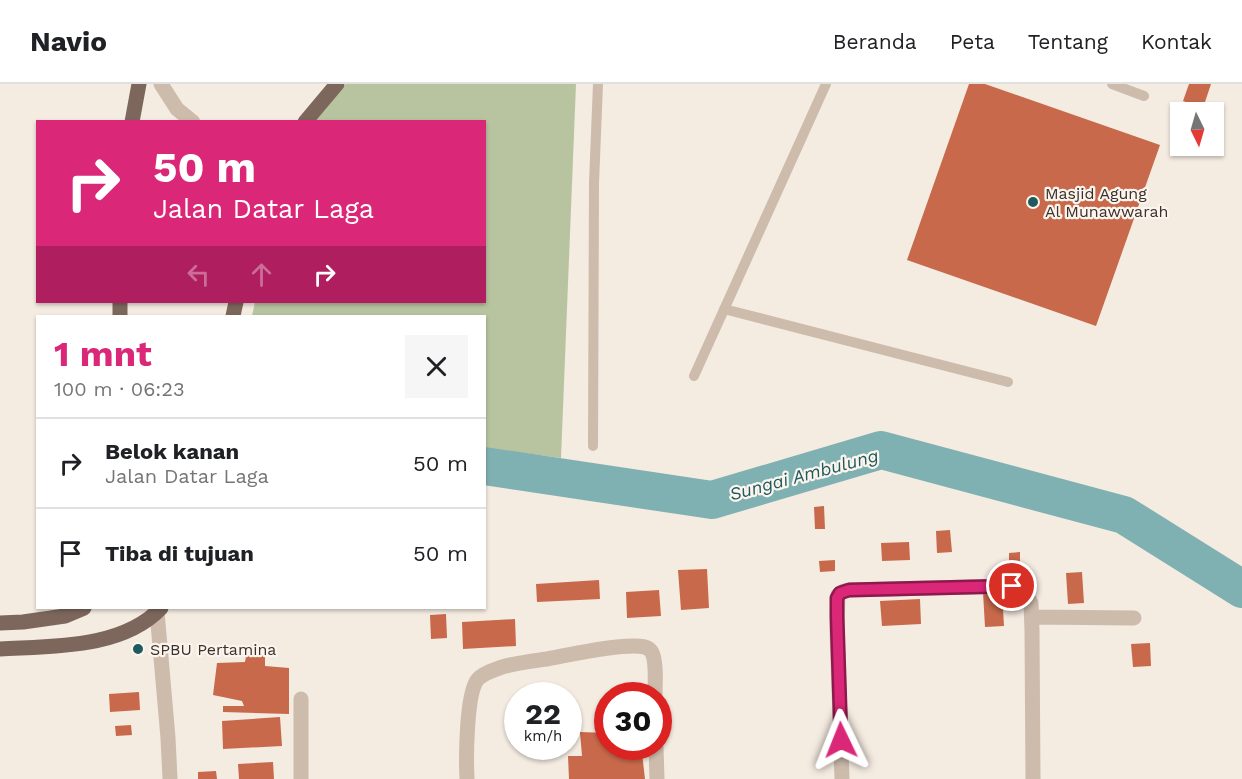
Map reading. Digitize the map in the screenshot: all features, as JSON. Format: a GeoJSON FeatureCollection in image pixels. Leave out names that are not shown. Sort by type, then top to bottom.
{"type":"FeatureCollection","features":[{"type":"Feature","properties":{"kind":"main road"},"geometry":{"type":"LineString","coordinates":[[132,120],[138,84]]}},
{"type":"Feature","properties":{"kind":"main road"},"geometry":{"type":"LineString","coordinates":[[307,120],[332,87]]}},
{"type":"Feature","properties":{"kind":"main road"},"geometry":{"type":"LineString","coordinates":[[0,623],[65,616],[82,609]]}},
{"type":"Feature","properties":{"kind":"main road"},"geometry":{"type":"LineString","coordinates":[[0,649],[84,643],[115,636],[143,623],[159,610]]}},
{"type":"Feature","properties":{"kind":"street"},"geometry":{"type":"LineString","coordinates":[[161,84],[177,109],[191,120]]}},
{"type":"Feature","properties":{"kind":"street"},"geometry":{"type":"LineString","coordinates":[[842,779],[837,611],[837,598],[840,593],[861,590],[1012,586],[1023,590],[1031,603],[1033,779]]}},
{"type":"Feature","properties":{"kind":"street"},"geometry":{"type":"LineString","coordinates":[[159,610],[170,779]]}},
{"type":"Feature","properties":{"kind":"street"},"geometry":{"type":"LineString","coordinates":[[1032,617],[1134,618]]}},
{"type":"Feature","properties":{"kind":"street"},"geometry":{"type":"LineString","coordinates":[[467,779],[466,757],[471,698],[478,678],[504,667],[563,656],[622,647],[647,647],[654,658],[655,682]]}},
{"type":"Feature","properties":{"kind":"street"},"geometry":{"type":"LineString","coordinates":[[301,699],[301,779]]}},
{"type":"Feature","properties":{"kind":"street"},"geometry":{"type":"LineString","coordinates":[[656,760],[657,779]]}},
{"type":"Feature","properties":{"kind":"lane"},"geometry":{"type":"LineString","coordinates":[[593,446],[594,183],[598,84]]}},
{"type":"Feature","properties":{"kind":"lane"},"geometry":{"type":"LineString","coordinates":[[694,376],[826,84]]}},
{"type":"Feature","properties":{"kind":"lane"},"geometry":{"type":"LineString","coordinates":[[1112,84],[1144,96]]}},
{"type":"Feature","properties":{"kind":"lane"},"geometry":{"type":"LineString","coordinates":[[724,309],[1008,382]]}},
{"type":"Feature","properties":{"kind":"green space"},"geometry":{"type":"Polygon","coordinates":[[[346,84],[576,84],[561,458],[486,448],[486,315],[252,315],[255,303],[486,303],[486,120],[316,120],[346,84]]]}},
{"type":"Feature","properties":{"kind":"building","name":"Masjid Agung Al Munawwarah"},"geometry":{"type":"Polygon","coordinates":[[[969,84],[985,84],[1160,145],[1096,326],[907,260],[969,84]]]}},
{"type":"Feature","properties":{"kind":"building"},"geometry":{"type":"Polygon","coordinates":[[[1189,84],[1211,84],[1205,102],[1183,101],[1189,84]]]}},
{"type":"Feature","properties":{"kind":"building"},"geometry":{"type":"Polygon","coordinates":[[[824,506],[825,529],[815,529],[814,507],[824,506]]]}},
{"type":"Feature","properties":{"kind":"building"},"geometry":{"type":"Polygon","coordinates":[[[950,530],[952,552],[937,553],[936,531],[950,530]]]}},
{"type":"Feature","properties":{"kind":"building"},"geometry":{"type":"Polygon","coordinates":[[[909,542],[910,560],[882,561],[881,543],[909,542]]]}},
{"type":"Feature","properties":{"kind":"building"},"geometry":{"type":"Polygon","coordinates":[[[1020,552],[1020,568],[1009,568],[1009,553],[1020,552]]]}},
{"type":"Feature","properties":{"kind":"building"},"geometry":{"type":"Polygon","coordinates":[[[835,560],[835,571],[820,572],[819,561],[835,560]]]}},
{"type":"Feature","properties":{"kind":"building"},"geometry":{"type":"Polygon","coordinates":[[[707,569],[709,608],[681,610],[678,570],[707,569]]]}},
{"type":"Feature","properties":{"kind":"building"},"geometry":{"type":"Polygon","coordinates":[[[1082,572],[1084,603],[1068,604],[1066,573],[1082,572]]]}},
{"type":"Feature","properties":{"kind":"building"},"geometry":{"type":"Polygon","coordinates":[[[599,580],[600,599],[537,602],[536,584],[599,580]]]}},
{"type":"Feature","properties":{"kind":"building"},"geometry":{"type":"Polygon","coordinates":[[[659,590],[661,616],[627,618],[626,592],[659,590]]]}},
{"type":"Feature","properties":{"kind":"building"},"geometry":{"type":"Polygon","coordinates":[[[1002,591],[1004,626],[985,627],[983,592],[1002,591]]]}},
{"type":"Feature","properties":{"kind":"building"},"geometry":{"type":"Polygon","coordinates":[[[920,599],[921,624],[882,626],[880,601],[920,599]]]}},
{"type":"Feature","properties":{"kind":"building"},"geometry":{"type":"Polygon","coordinates":[[[446,614],[447,638],[431,639],[430,615],[446,614]]]}},
{"type":"Feature","properties":{"kind":"building"},"geometry":{"type":"Polygon","coordinates":[[[515,619],[516,646],[463,649],[462,622],[515,619]]]}},
{"type":"Feature","properties":{"kind":"building"},"geometry":{"type":"Polygon","coordinates":[[[1150,643],[1151,666],[1133,667],[1131,644],[1150,643]]]}},
{"type":"Feature","properties":{"kind":"building"},"geometry":{"type":"Polygon","coordinates":[[[248,645],[265,648],[265,666],[289,668],[289,714],[223,712],[223,706],[244,706],[242,701],[213,695],[217,663],[245,662],[248,645]]]}},
{"type":"Feature","properties":{"kind":"building"},"geometry":{"type":"Polygon","coordinates":[[[139,692],[140,710],[110,712],[109,694],[139,692]]]}},
{"type":"Feature","properties":{"kind":"building"},"geometry":{"type":"Polygon","coordinates":[[[280,717],[282,746],[223,749],[222,721],[280,717]]]}},
{"type":"Feature","properties":{"kind":"building"},"geometry":{"type":"Polygon","coordinates":[[[131,725],[132,735],[116,736],[115,726],[131,725]]]}},
{"type":"Feature","properties":{"kind":"building"},"geometry":{"type":"Polygon","coordinates":[[[582,732],[594,732],[594,760],[643,760],[645,779],[569,779],[568,760],[582,760],[582,732]]]}},
{"type":"Feature","properties":{"kind":"building"},"geometry":{"type":"Polygon","coordinates":[[[273,762],[274,779],[239,779],[238,764],[273,762]]]}},
{"type":"Feature","properties":{"kind":"building"},"geometry":{"type":"Polygon","coordinates":[[[216,771],[217,779],[198,779],[198,772],[216,771]]]}},
{"type":"Feature","properties":{"kind":"waterway","name":"Sungai Ambulung"},"geometry":{"type":"LineString","coordinates":[[486,466],[712,500],[881,450],[1124,515],[1242,589]]}},
{"type":"Feature","properties":{"kind":"place","name":"Masjid Agung Al Munawwarah"},"geometry":{"type":"Point","coordinates":[1033,202]}},
{"type":"Feature","properties":{"kind":"place","name":"SPBU Pertamina"},"geometry":{"type":"Point","coordinates":[138,649]}},
{"type":"Feature","properties":{"kind":"route"},"geometry":{"type":"LineString","coordinates":[[841,740],[837,616],[837,598],[840,593],[849,590],[1012,586]]}}]}
